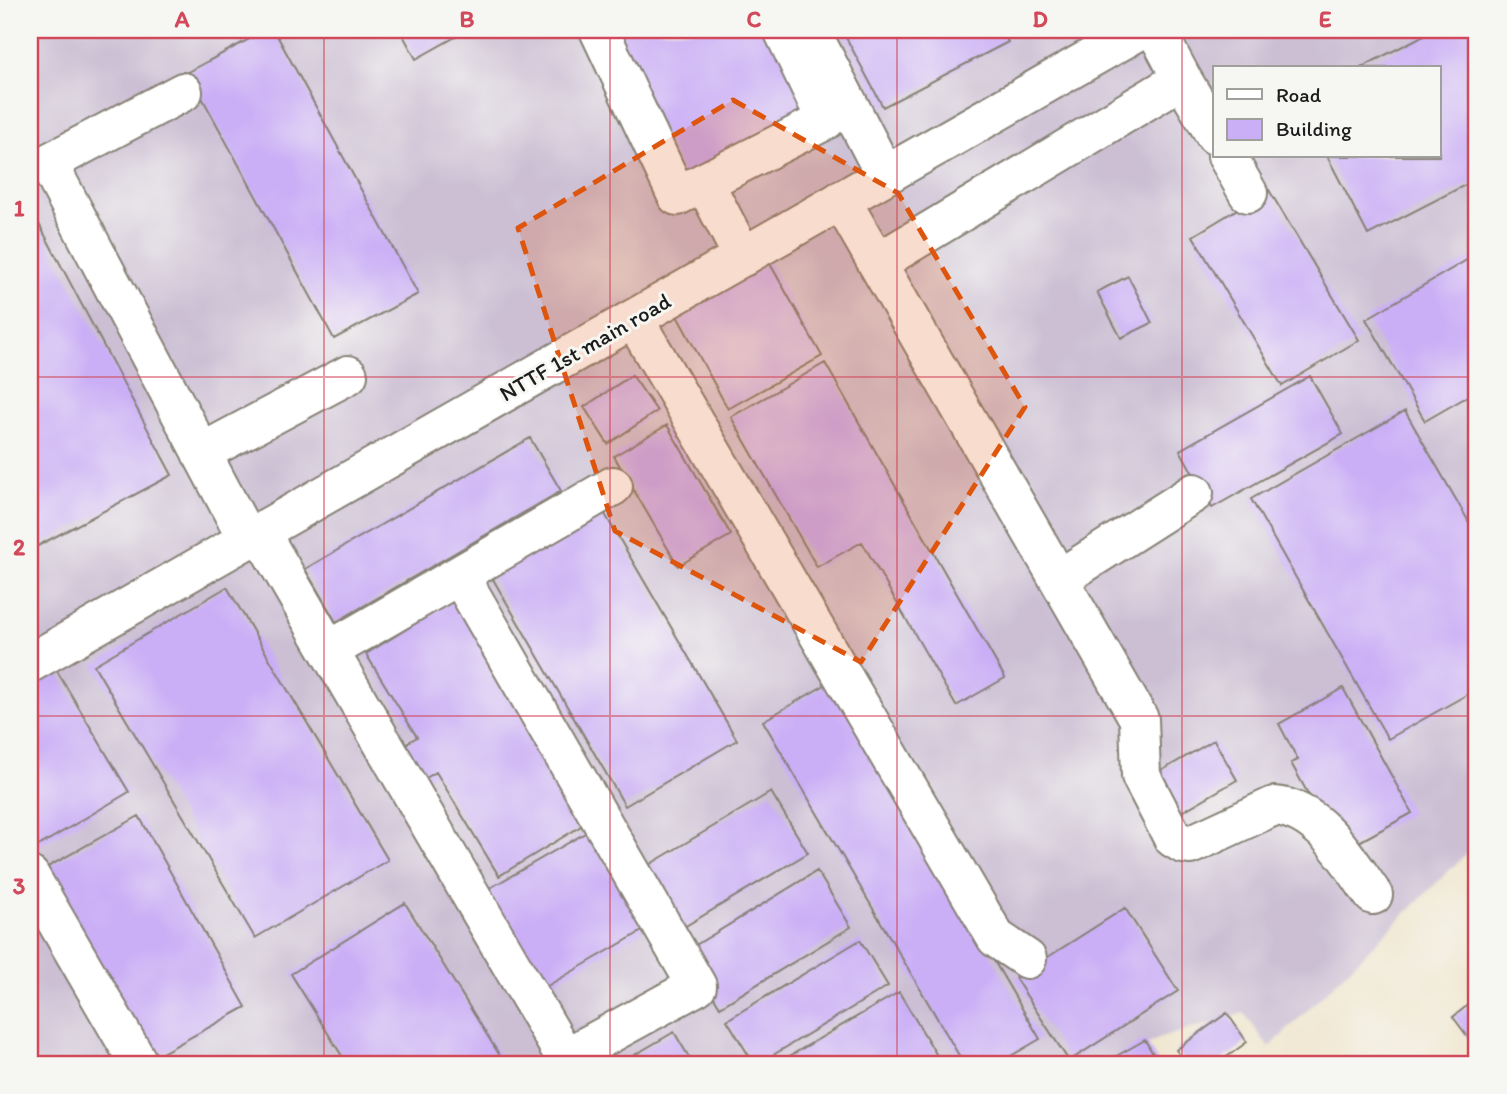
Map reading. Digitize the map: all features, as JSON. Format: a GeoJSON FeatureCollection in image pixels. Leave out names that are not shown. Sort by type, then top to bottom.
{"type":"FeatureCollection","features":[{"type":"Feature","properties":{"kind":"street"},"geometry":{"type":"LineString","coordinates":[[599,30],[677,195],[826,120],[783,30]]}},
{"type":"Feature","properties":{"kind":"street"},"geometry":{"type":"LineString","coordinates":[[810,30],[885,175]]}},
{"type":"Feature","properties":{"kind":"street","name":"NTTF 1st main road"},"geometry":{"type":"LineString","coordinates":[[30,663],[1140,30]]}},
{"type":"Feature","properties":{"kind":"street"},"geometry":{"type":"LineString","coordinates":[[1156,30],[1213,132]]}},
{"type":"Feature","properties":{"kind":"street"},"geometry":{"type":"LineString","coordinates":[[877,263],[1182,79]]}},
{"type":"Feature","properties":{"kind":"street"},"geometry":{"type":"LineString","coordinates":[[183,92],[48,163],[201,453],[330,650],[567,1061],[697,986],[460,576]]}},
{"type":"Feature","properties":{"kind":"street"},"geometry":{"type":"LineString","coordinates":[[1228,158],[1248,193]]}},
{"type":"Feature","properties":{"kind":"street"},"geometry":{"type":"LineString","coordinates":[[704,182],[743,257]]}},
{"type":"Feature","properties":{"kind":"street"},"geometry":{"type":"LineString","coordinates":[[841,200],[1139,719],[1141,776],[1173,838],[1191,845],[1274,806],[1289,807],[1310,819],[1342,851],[1373,895]]}},
{"type":"Feature","properties":{"kind":"street"},"geometry":{"type":"LineString","coordinates":[[643,313],[1018,926],[1027,959],[996,938],[643,313]]}},
{"type":"Feature","properties":{"kind":"street"},"geometry":{"type":"LineString","coordinates":[[201,453],[348,375]]}},
{"type":"Feature","properties":{"kind":"street"},"geometry":{"type":"LineString","coordinates":[[330,650],[613,486]]}},
{"type":"Feature","properties":{"kind":"street"},"geometry":{"type":"LineString","coordinates":[[1059,579],[1194,493]]}},
{"type":"Feature","properties":{"kind":"street"},"geometry":{"type":"LineString","coordinates":[[30,876],[139,1064]]}},
{"type":"Feature","properties":{"kind":"highlighted area"},"geometry":{"type":"Polygon","coordinates":[[[733,100],[898,193],[1025,407],[861,662],[615,531],[518,228],[733,100]]]}},
{"type":"Feature","properties":{"kind":"shaded area"},"geometry":{"type":"Polygon","coordinates":[[[30,30],[1477,30],[1477,843],[1269,1048],[1244,1013],[1160,1038],[1110,1064],[30,1064],[30,30]]]}},
{"type":"Feature","properties":{"kind":"building"},"geometry":{"type":"Polygon","coordinates":[[[266,30],[274,30],[418,294],[334,339],[188,72],[266,30]]]}},
{"type":"Feature","properties":{"kind":"building"},"geometry":{"type":"Polygon","coordinates":[[[400,30],[451,30],[455,37],[416,59],[400,30]]]}},
{"type":"Feature","properties":{"kind":"building"},"geometry":{"type":"Polygon","coordinates":[[[611,30],[773,30],[814,111],[684,175],[611,30]]]}},
{"type":"Feature","properties":{"kind":"building"},"geometry":{"type":"Polygon","coordinates":[[[842,30],[1002,30],[1008,42],[883,107],[842,30]]]}},
{"type":"Feature","properties":{"kind":"building"},"geometry":{"type":"Polygon","coordinates":[[[1434,30],[1477,30],[1477,179],[1368,235],[1328,158],[1440,158],[1440,66],[1364,66],[1434,30]]]}},
{"type":"Feature","properties":{"kind":"building"},"geometry":{"type":"Polygon","coordinates":[[[1269,190],[1359,340],[1282,386],[1193,236],[1269,190]]]}},
{"type":"Feature","properties":{"kind":"building"},"geometry":{"type":"Polygon","coordinates":[[[30,207],[172,475],[30,550],[30,207]]]}},
{"type":"Feature","properties":{"kind":"building"},"geometry":{"type":"Polygon","coordinates":[[[1477,254],[1477,391],[1425,421],[1366,319],[1477,254]]]}},
{"type":"Feature","properties":{"kind":"building"},"geometry":{"type":"Polygon","coordinates":[[[769,262],[822,356],[728,409],[676,314],[769,262]]]}},
{"type":"Feature","properties":{"kind":"building"},"geometry":{"type":"Polygon","coordinates":[[[1128,276],[1152,323],[1121,338],[1097,292],[1128,276]]]}},
{"type":"Feature","properties":{"kind":"building"},"geometry":{"type":"Polygon","coordinates":[[[825,363],[1005,678],[956,706],[862,542],[817,567],[731,417],[825,363]]]}},
{"type":"Feature","properties":{"kind":"building"},"geometry":{"type":"Polygon","coordinates":[[[632,375],[657,411],[608,444],[584,407],[632,375]]]}},
{"type":"Feature","properties":{"kind":"building"},"geometry":{"type":"Polygon","coordinates":[[[1310,376],[1343,434],[1212,508],[1180,450],[1310,376]]]}},
{"type":"Feature","properties":{"kind":"building"},"geometry":{"type":"Polygon","coordinates":[[[1405,411],[1477,536],[1477,689],[1388,739],[1251,499],[1405,411]]]}},
{"type":"Feature","properties":{"kind":"building"},"geometry":{"type":"Polygon","coordinates":[[[667,425],[731,535],[678,566],[614,456],[667,425]]]}},
{"type":"Feature","properties":{"kind":"building"},"geometry":{"type":"Polygon","coordinates":[[[530,438],[561,491],[336,622],[305,569],[530,438]]]}},
{"type":"Feature","properties":{"kind":"building"},"geometry":{"type":"Polygon","coordinates":[[[602,509],[737,740],[625,806],[490,574],[602,509]]]}},
{"type":"Feature","properties":{"kind":"building"},"geometry":{"type":"Polygon","coordinates":[[[227,587],[388,860],[255,938],[94,665],[227,587]]]}},
{"type":"Feature","properties":{"kind":"building"},"geometry":{"type":"Polygon","coordinates":[[[455,599],[591,820],[499,876],[436,772],[416,784],[396,750],[417,737],[366,654],[455,599]]]}},
{"type":"Feature","properties":{"kind":"building"},"geometry":{"type":"Polygon","coordinates":[[[51,661],[129,792],[30,851],[30,674],[51,661]]]}},
{"type":"Feature","properties":{"kind":"building"},"geometry":{"type":"Polygon","coordinates":[[[830,682],[1040,1039],[997,1064],[964,1064],[763,721],[830,682]]]}},
{"type":"Feature","properties":{"kind":"building"},"geometry":{"type":"Polygon","coordinates":[[[1343,688],[1412,813],[1348,848],[1332,837],[1291,763],[1298,760],[1279,724],[1343,688]]]}},
{"type":"Feature","properties":{"kind":"building"},"geometry":{"type":"Polygon","coordinates":[[[1214,740],[1237,780],[1171,818],[1149,778],[1214,740]]]}},
{"type":"Feature","properties":{"kind":"building"},"geometry":{"type":"Polygon","coordinates":[[[771,792],[808,853],[679,930],[642,869],[771,792]]]}},
{"type":"Feature","properties":{"kind":"building"},"geometry":{"type":"Polygon","coordinates":[[[139,816],[246,1007],[146,1062],[46,868],[139,816]]]}},
{"type":"Feature","properties":{"kind":"building"},"geometry":{"type":"Polygon","coordinates":[[[587,832],[644,930],[542,989],[485,891],[587,832]]]}},
{"type":"Feature","properties":{"kind":"building"},"geometry":{"type":"Polygon","coordinates":[[[817,871],[851,927],[720,1007],[686,951],[817,871]]]}},
{"type":"Feature","properties":{"kind":"building"},"geometry":{"type":"Polygon","coordinates":[[[405,903],[505,1064],[347,1064],[291,974],[405,903]]]}},
{"type":"Feature","properties":{"kind":"building"},"geometry":{"type":"Polygon","coordinates":[[[1125,908],[1178,991],[1069,1061],[1015,978],[1125,908]]]}},
{"type":"Feature","properties":{"kind":"building"},"geometry":{"type":"Polygon","coordinates":[[[860,940],[888,986],[754,1064],[727,1020],[860,940]]]}},
{"type":"Feature","properties":{"kind":"building"},"geometry":{"type":"Polygon","coordinates":[[[899,992],[942,1064],[776,1064],[899,992]]]}},
{"type":"Feature","properties":{"kind":"building"},"geometry":{"type":"Polygon","coordinates":[[[1473,1001],[1477,1007],[1477,1049],[1453,1017],[1473,1001]]]}},
{"type":"Feature","properties":{"kind":"building"},"geometry":{"type":"Polygon","coordinates":[[[1227,1013],[1247,1042],[1217,1064],[1187,1064],[1176,1050],[1227,1013]]]}},
{"type":"Feature","properties":{"kind":"building"},"geometry":{"type":"Polygon","coordinates":[[[674,1032],[693,1064],[619,1064],[674,1032]]]}},
{"type":"Feature","properties":{"kind":"building"},"geometry":{"type":"Polygon","coordinates":[[[1145,1040],[1159,1064],[1117,1064],[1113,1058],[1145,1040]]]}}]}
